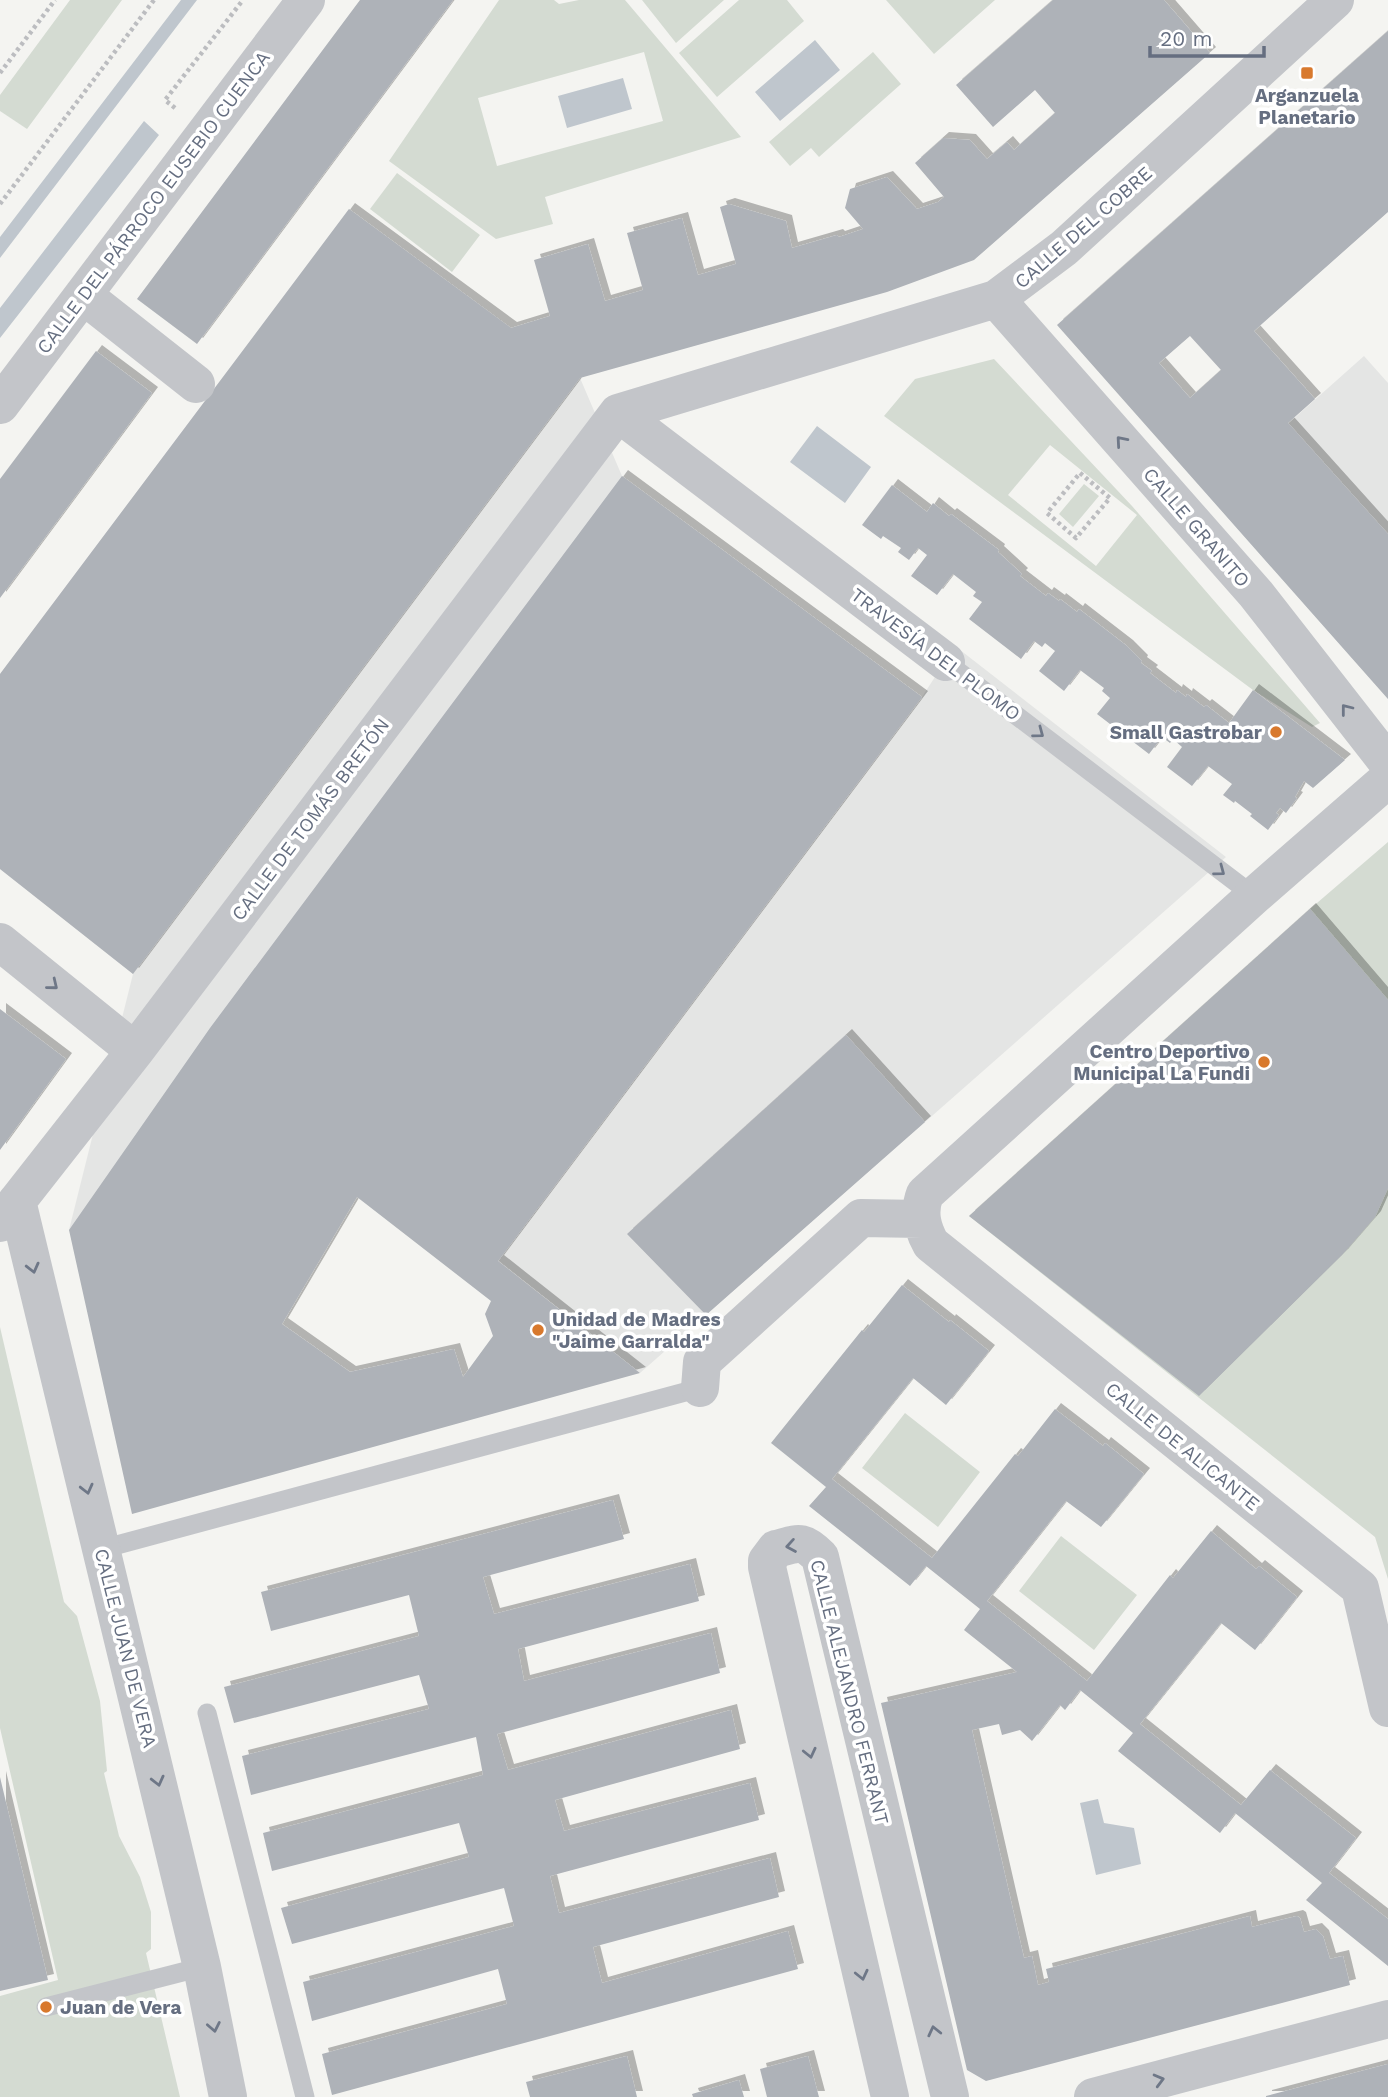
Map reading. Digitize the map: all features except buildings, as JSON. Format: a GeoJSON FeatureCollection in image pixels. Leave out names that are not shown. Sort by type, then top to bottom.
{"type":"FeatureCollection","features":[{"type":"Feature","properties":{"kind":"street","name":"CALLE DEL PÁRROCO EUSEBIO CUENCA"},"geometry":{"type":"LineString","coordinates":[[0,405],[306,0]]}},
{"type":"Feature","properties":{"kind":"street","name":"CALLE DEL COBRE"},"geometry":{"type":"LineString","coordinates":[[618,413],[996,299],[1064,248],[1335,0]]}},
{"type":"Feature","properties":{"kind":"street"},"geometry":{"type":"LineString","coordinates":[[82,295],[196,384]]}},
{"type":"Feature","properties":{"kind":"street","name":"CALLE GRANITO"},"geometry":{"type":"LineString","coordinates":[[996,299],[1256,594],[1388,763]]}},
{"type":"Feature","properties":{"kind":"street","name":"TRAVESÍA DEL PLOMO"},"geometry":{"type":"LineString","coordinates":[[618,413],[946,662]]}},
{"type":"Feature","properties":{"kind":"street","name":"CALLE DE TOMÁS BRETÓN"},"geometry":{"type":"LineString","coordinates":[[8,1212],[135,1051],[618,413]]}},
{"type":"Feature","properties":{"kind":"street"},"geometry":{"type":"LineString","coordinates":[[700,1388],[702,1362],[861,1218],[922,1219],[921,1205],[925,1194],[1254,896],[1388,779]]}},
{"type":"Feature","properties":{"kind":"street"},"geometry":{"type":"LineString","coordinates":[[0,942],[135,1051]]}},
{"type":"Feature","properties":{"kind":"street","name":"CALLE JUAN DE VERA"},"geometry":{"type":"LineString","coordinates":[[8,1212],[102,1549],[202,1967],[228,2097]]}},
{"type":"Feature","properties":{"kind":"street","name":"CALLE DE ALICANTE"},"geometry":{"type":"LineString","coordinates":[[922,1219],[931,1244],[1360,1588],[1388,1708]]}},
{"type":"Feature","properties":{"kind":"street","name":"CALLE ALEJANDRO FERRANT"},"geometry":{"type":"LineString","coordinates":[[890,2097],[767,1567],[767,1561],[776,1549],[800,1542],[809,1546],[820,1557],[950,2097]]}},
{"type":"Feature","properties":{"kind":"street"},"geometry":{"type":"LineString","coordinates":[[1093,2097],[1388,2019]]}},
{"type":"Feature","properties":{"kind":"lane","name":"TRAVESÍA DEL PLOMO"},"geometry":{"type":"LineString","coordinates":[[946,662],[1254,896]]}},
{"type":"Feature","properties":{"kind":"lane"},"geometry":{"type":"LineString","coordinates":[[102,1549],[700,1388]]}},
{"type":"Feature","properties":{"kind":"lane"},"geometry":{"type":"LineString","coordinates":[[207,1713],[305,2097]]}},
{"type":"Feature","properties":{"kind":"lane"},"geometry":{"type":"LineString","coordinates":[[46,2007],[202,1967]]}},
{"type":"Feature","properties":{"kind":"path"},"geometry":{"type":"LineString","coordinates":[[0,73],[55,0]]}},
{"type":"Feature","properties":{"kind":"path"},"geometry":{"type":"LineString","coordinates":[[0,204],[154,0]]}},
{"type":"Feature","properties":{"kind":"path"},"geometry":{"type":"LineString","coordinates":[[1080,473],[1093,484],[1110,498],[1076,538],[1046,513],[1080,473]]}},
{"type":"Feature","properties":{"kind":"shaded area"},"geometry":{"type":"Polygon","coordinates":[[[70,0],[122,0],[27,129],[0,111],[0,95],[70,0]]]}},
{"type":"Feature","properties":{"kind":"shaded area"},"geometry":{"type":"Polygon","coordinates":[[[181,0],[197,0],[0,258],[0,237],[181,0]]]}},
{"type":"Feature","properties":{"kind":"shaded area"},"geometry":{"type":"Polygon","coordinates":[[[499,0],[554,0],[559,4],[579,0],[625,0],[741,137],[545,197],[553,224],[496,239],[389,161],[499,0]],[[644,52],[478,98],[497,166],[663,121],[644,52]]]}},
{"type":"Feature","properties":{"kind":"shaded area"},"geometry":{"type":"Polygon","coordinates":[[[642,0],[724,0],[676,43],[642,0]]]}},
{"type":"Feature","properties":{"kind":"shaded area"},"geometry":{"type":"Polygon","coordinates":[[[739,0],[787,0],[804,21],[717,97],[679,53],[739,0]]]}},
{"type":"Feature","properties":{"kind":"shaded area"},"geometry":{"type":"Polygon","coordinates":[[[886,0],[995,0],[934,54],[886,0]]]}},
{"type":"Feature","properties":{"kind":"shaded area"},"geometry":{"type":"Polygon","coordinates":[[[815,40],[840,70],[780,121],[755,92],[815,40]]]}},
{"type":"Feature","properties":{"kind":"shaded area"},"geometry":{"type":"Polygon","coordinates":[[[873,52],[901,84],[819,157],[811,148],[790,166],[769,142],[873,52]]]}},
{"type":"Feature","properties":{"kind":"shaded area"},"geometry":{"type":"Polygon","coordinates":[[[623,78],[632,109],[567,128],[558,96],[623,78]]]}},
{"type":"Feature","properties":{"kind":"shaded area"},"geometry":{"type":"Polygon","coordinates":[[[144,121],[159,135],[0,338],[0,308],[144,121]]]}},
{"type":"Feature","properties":{"kind":"shaded area"},"geometry":{"type":"Polygon","coordinates":[[[397,173],[480,235],[452,272],[370,209],[397,173]]]}},
{"type":"Feature","properties":{"kind":"shaded area"},"geometry":{"type":"Polygon","coordinates":[[[349,209],[580,378],[622,476],[922,697],[955,646],[1226,857],[640,1373],[345,1138],[69,1230],[133,974],[0,869],[0,674],[349,209]]]}},
{"type":"Feature","properties":{"kind":"shaded area"},"geometry":{"type":"Polygon","coordinates":[[[1364,356],[1388,383],[1388,699],[1208,495],[1364,356]]]}},
{"type":"Feature","properties":{"kind":"shaded area"},"geometry":{"type":"Polygon","coordinates":[[[994,359],[1132,506],[1320,723],[1312,727],[1253,690],[884,416],[915,379],[994,359]],[[1050,445],[1008,495],[1096,566],[1137,515],[1050,445]]]}},
{"type":"Feature","properties":{"kind":"shaded area"},"geometry":{"type":"Polygon","coordinates":[[[817,426],[871,467],[845,503],[790,462],[817,426]]]}},
{"type":"Feature","properties":{"kind":"shaded area"},"geometry":{"type":"Polygon","coordinates":[[[1084,484],[1099,496],[1073,527],[1059,514],[1084,484]]]}},
{"type":"Feature","properties":{"kind":"shaded area","name":"Centro Deportivo Municipal La Fundi"},"geometry":{"type":"Polygon","coordinates":[[[1388,842],[1388,1579],[1375,1537],[969,1216],[1388,842]]]}},
{"type":"Feature","properties":{"kind":"shaded area"},"geometry":{"type":"Polygon","coordinates":[[[0,1327],[64,1602],[77,1616],[100,1701],[107,1771],[104,1773],[119,1836],[140,1877],[151,1912],[151,1949],[146,1953],[180,2097],[0,2097],[0,1996],[58,1980],[0,1728],[0,1327]]]}},
{"type":"Feature","properties":{"kind":"shaded area"},"geometry":{"type":"Polygon","coordinates":[[[905,1413],[980,1472],[938,1527],[862,1468],[905,1413]]]}},
{"type":"Feature","properties":{"kind":"shaded area"},"geometry":{"type":"Polygon","coordinates":[[[1061,1536],[1137,1595],[1094,1650],[1019,1591],[1061,1536]]]}},
{"type":"Feature","properties":{"kind":"shaded area"},"geometry":{"type":"Polygon","coordinates":[[[1098,1799],[1104,1823],[1134,1828],[1141,1864],[1096,1875],[1080,1803],[1098,1799]]]}},
{"type":"Feature","properties":{"kind":"place","name":"Arganzuela Planetario"},"geometry":{"type":"Point","coordinates":[1307,73]}},
{"type":"Feature","properties":{"kind":"place","name":"Small Gastrobar"},"geometry":{"type":"Point","coordinates":[1276,732]}},
{"type":"Feature","properties":{"kind":"place","name":"Centro Deportivo Municipal La Fundi"},"geometry":{"type":"Point","coordinates":[1264,1062]}},
{"type":"Feature","properties":{"kind":"place","name":"Unidad de Madres \"Jaime Garralda\""},"geometry":{"type":"Point","coordinates":[538,1330]}},
{"type":"Feature","properties":{"kind":"place","name":"Juan de Vera"},"geometry":{"type":"Point","coordinates":[46,2007]}}]}
